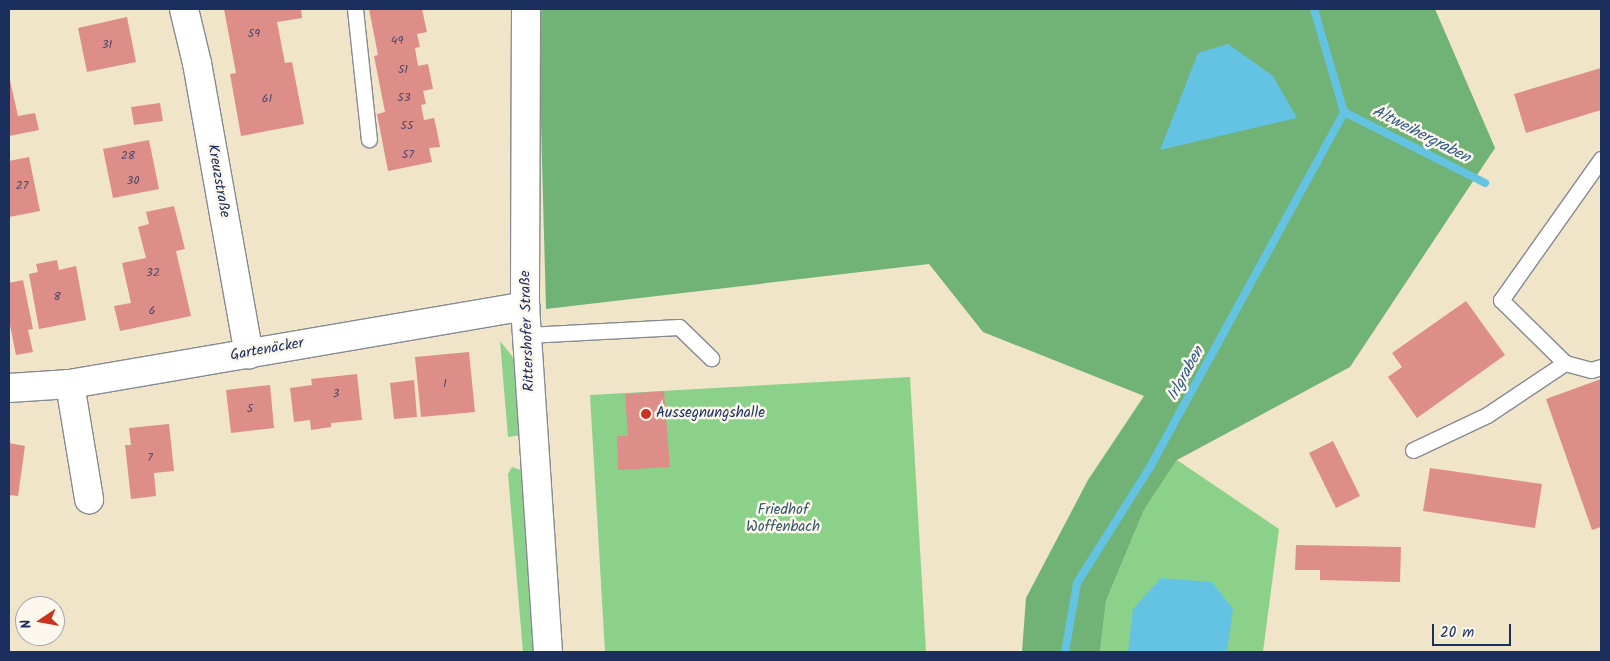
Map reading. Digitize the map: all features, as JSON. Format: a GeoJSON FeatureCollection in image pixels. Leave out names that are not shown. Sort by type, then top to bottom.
{"type":"FeatureCollection","features":[{"type":"Feature","properties":{"kind":"street","name":"Kreuzstraße"},"geometry":{"type":"LineString","coordinates":[[184,9],[197,63],[249,354]]}},
{"type":"Feature","properties":{"kind":"street","name":"Rittershofer Straße"},"geometry":{"type":"LineString","coordinates":[[526,9],[525,306],[548,652]]}},
{"type":"Feature","properties":{"kind":"street","name":"Gartenäcker"},"geometry":{"type":"LineString","coordinates":[[9,388],[70,384],[525,306]]}},
{"type":"Feature","properties":{"kind":"street"},"geometry":{"type":"LineString","coordinates":[[70,384],[89,499]]}},
{"type":"Feature","properties":{"kind":"lane"},"geometry":{"type":"LineString","coordinates":[[355,9],[369,139]]}},
{"type":"Feature","properties":{"kind":"lane"},"geometry":{"type":"LineString","coordinates":[[1601,159],[1500,300],[1565,363],[1591,370],[1601,367]]}},
{"type":"Feature","properties":{"kind":"lane"},"geometry":{"type":"LineString","coordinates":[[527,335],[679,327],[711,358]]}},
{"type":"Feature","properties":{"kind":"lane"},"geometry":{"type":"LineString","coordinates":[[1413,450],[1487,415],[1565,363]]}},
{"type":"Feature","properties":{"kind":"green space"},"geometry":{"type":"Polygon","coordinates":[[[545,9],[1435,9],[1495,148],[1350,367],[1177,460],[1144,510],[1106,601],[1100,652],[1022,652],[1026,598],[1088,480],[1144,396],[983,332],[929,264],[546,309],[538,12],[545,9]]]}},
{"type":"Feature","properties":{"kind":"green space"},"geometry":{"type":"Polygon","coordinates":[[[500,341],[512,356],[516,370],[522,435],[508,437],[500,341]]]}},
{"type":"Feature","properties":{"kind":"green space","name":"Friedhof Woffenbach"},"geometry":{"type":"Polygon","coordinates":[[[910,377],[926,652],[605,652],[590,395],[910,377]]]}},
{"type":"Feature","properties":{"kind":"green space"},"geometry":{"type":"Polygon","coordinates":[[[1177,460],[1279,529],[1263,652],[1100,652],[1106,601],[1144,510],[1177,460]]]}},
{"type":"Feature","properties":{"kind":"green space"},"geometry":{"type":"Polygon","coordinates":[[[512,467],[523,471],[537,652],[523,652],[508,474],[512,467]]]}},
{"type":"Feature","properties":{"kind":"water"},"geometry":{"type":"Polygon","coordinates":[[[1228,44],[1273,76],[1297,118],[1160,150],[1198,53],[1228,44]]]}},
{"type":"Feature","properties":{"kind":"water"},"geometry":{"type":"Polygon","coordinates":[[[1161,578],[1212,582],[1233,609],[1227,652],[1128,652],[1133,609],[1161,578]]]}},
{"type":"Feature","properties":{"kind":"building"},"geometry":{"type":"Polygon","coordinates":[[[224,9],[301,9],[302,18],[277,22],[285,63],[292,62],[304,124],[241,136],[230,74],[236,73],[224,9]]]}},
{"type":"Feature","properties":{"kind":"building"},"geometry":{"type":"Polygon","coordinates":[[[369,9],[422,9],[427,32],[417,34],[420,47],[415,48],[418,66],[428,64],[433,89],[423,91],[426,104],[421,105],[424,120],[434,118],[437,131],[440,147],[429,148],[432,162],[388,171],[377,114],[385,112],[374,56],[378,55],[369,9]]]}},
{"type":"Feature","properties":{"kind":"building"},"geometry":{"type":"Polygon","coordinates":[[[127,17],[136,62],[87,72],[78,28],[127,17]]]}},
{"type":"Feature","properties":{"kind":"building"},"geometry":{"type":"Polygon","coordinates":[[[1601,68],[1601,110],[1526,133],[1514,94],[1601,68]]]}},
{"type":"Feature","properties":{"kind":"building"},"geometry":{"type":"Polygon","coordinates":[[[9,76],[18,116],[35,113],[39,130],[9,136],[9,76]]]}},
{"type":"Feature","properties":{"kind":"building"},"geometry":{"type":"Polygon","coordinates":[[[160,103],[163,121],[134,125],[131,107],[160,103]]]}},
{"type":"Feature","properties":{"kind":"building"},"geometry":{"type":"Polygon","coordinates":[[[149,140],[159,189],[113,198],[103,149],[149,140]]]}},
{"type":"Feature","properties":{"kind":"building"},"geometry":{"type":"Polygon","coordinates":[[[29,157],[40,211],[9,217],[9,161],[29,157]]]}},
{"type":"Feature","properties":{"kind":"building"},"geometry":{"type":"Polygon","coordinates":[[[174,206],[185,249],[176,251],[191,316],[120,331],[114,306],[131,303],[122,263],[146,258],[138,227],[149,224],[146,212],[174,206]]]}},
{"type":"Feature","properties":{"kind":"building"},"geometry":{"type":"Polygon","coordinates":[[[57,260],[59,270],[76,266],[86,320],[39,329],[29,274],[38,272],[36,264],[57,260]]]}},
{"type":"Feature","properties":{"kind":"building"},"geometry":{"type":"Polygon","coordinates":[[[23,280],[33,329],[28,330],[33,352],[16,355],[9,320],[9,283],[23,280]]]}},
{"type":"Feature","properties":{"kind":"building"},"geometry":{"type":"Polygon","coordinates":[[[1466,301],[1505,355],[1417,418],[1388,377],[1402,367],[1392,353],[1466,301]]]}},
{"type":"Feature","properties":{"kind":"building"},"geometry":{"type":"Polygon","coordinates":[[[469,352],[475,412],[421,417],[415,357],[469,352]]]}},
{"type":"Feature","properties":{"kind":"building"},"geometry":{"type":"Polygon","coordinates":[[[357,374],[362,420],[331,423],[331,427],[311,430],[310,420],[294,422],[290,388],[312,385],[311,379],[357,374]]]}},
{"type":"Feature","properties":{"kind":"building"},"geometry":{"type":"Polygon","coordinates":[[[1601,379],[1601,527],[1592,530],[1546,399],[1601,379]]]}},
{"type":"Feature","properties":{"kind":"building"},"geometry":{"type":"Polygon","coordinates":[[[414,380],[417,417],[394,419],[390,383],[414,380]]]}},
{"type":"Feature","properties":{"kind":"building"},"geometry":{"type":"Polygon","coordinates":[[[270,385],[274,428],[231,433],[226,390],[270,385]]]}},
{"type":"Feature","properties":{"kind":"building","name":"Aussegnungshalle"},"geometry":{"type":"Polygon","coordinates":[[[664,391],[670,467],[618,470],[617,436],[628,436],[625,394],[664,391]]]}},
{"type":"Feature","properties":{"kind":"building"},"geometry":{"type":"Polygon","coordinates":[[[169,424],[174,471],[154,473],[156,496],[131,499],[125,445],[131,445],[129,428],[169,424]]]}},
{"type":"Feature","properties":{"kind":"building"},"geometry":{"type":"Polygon","coordinates":[[[1333,441],[1360,496],[1336,508],[1309,453],[1333,441]]]}},
{"type":"Feature","properties":{"kind":"building"},"geometry":{"type":"Polygon","coordinates":[[[9,443],[25,446],[18,496],[9,495],[9,443]]]}},
{"type":"Feature","properties":{"kind":"building"},"geometry":{"type":"Polygon","coordinates":[[[1430,468],[1542,484],[1535,528],[1423,511],[1430,468]]]}},
{"type":"Feature","properties":{"kind":"building"},"geometry":{"type":"Polygon","coordinates":[[[1296,545],[1401,547],[1400,582],[1320,580],[1320,570],[1295,570],[1296,545]]]}},
{"type":"Feature","properties":{"kind":"waterway"},"geometry":{"type":"LineString","coordinates":[[1314,9],[1344,112]]}},
{"type":"Feature","properties":{"kind":"waterway","name":"Altweihergraben"},"geometry":{"type":"LineString","coordinates":[[1344,112],[1485,183]]}},
{"type":"Feature","properties":{"kind":"waterway","name":"Irlgraben"},"geometry":{"type":"LineString","coordinates":[[1065,652],[1077,583],[1150,467],[1344,112]]}},
{"type":"Feature","properties":{"kind":"place","name":"Aussegnungshalle"},"geometry":{"type":"Point","coordinates":[646,414]}}]}
